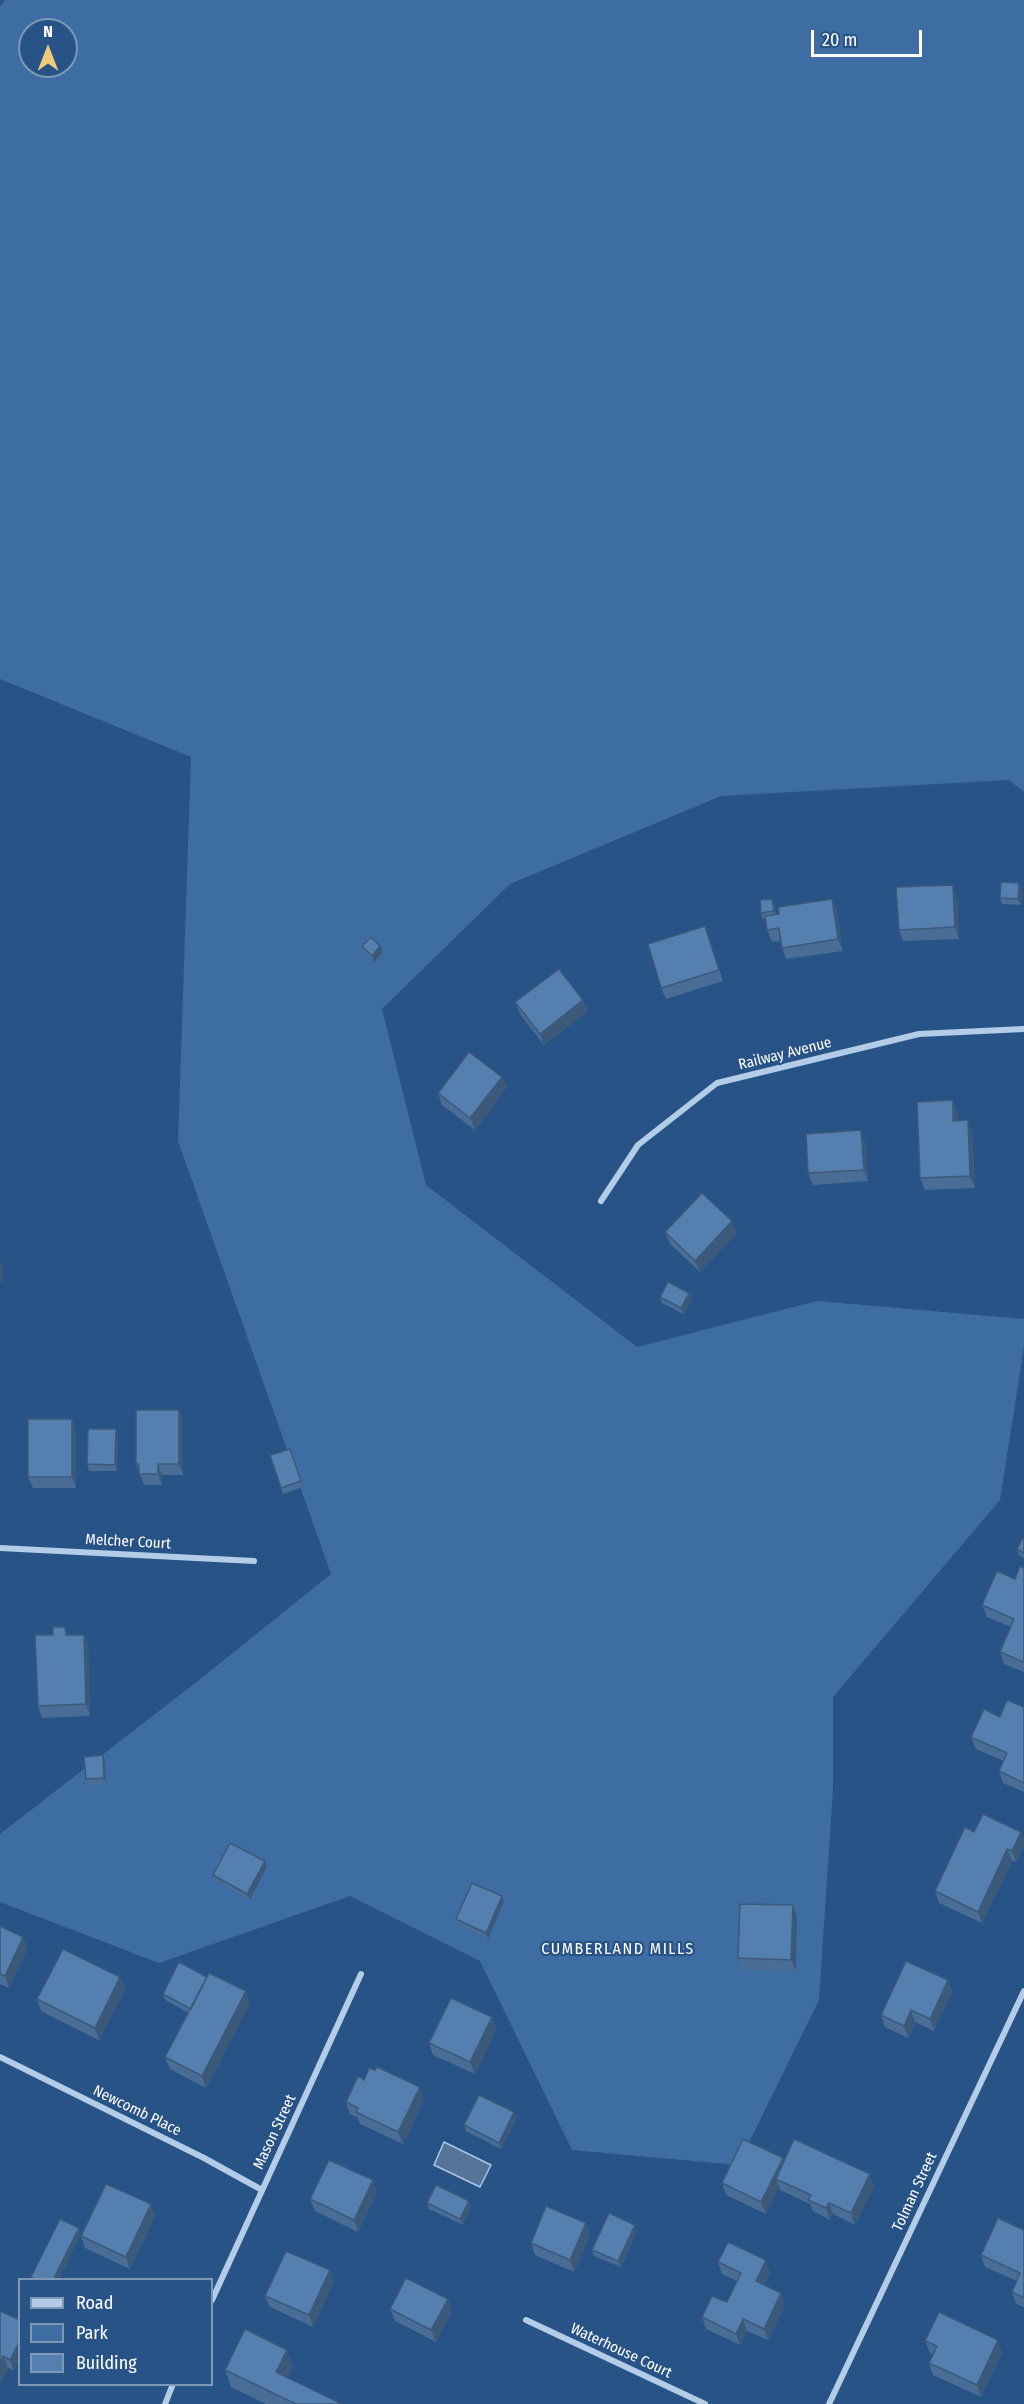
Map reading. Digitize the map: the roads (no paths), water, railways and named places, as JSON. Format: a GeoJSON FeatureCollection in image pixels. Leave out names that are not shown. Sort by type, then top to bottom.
{"type":"FeatureCollection","features":[{"type":"Feature","properties":{"kind":"street","name":"Railway Avenue"},"geometry":{"type":"LineString","coordinates":[[601,1201],[638,1145],[717,1083],[919,1034],[1024,1029]]}},
{"type":"Feature","properties":{"kind":"street","name":"Melcher Court"},"geometry":{"type":"LineString","coordinates":[[0,1548],[254,1561]]}},
{"type":"Feature","properties":{"kind":"street","name":"Mason Street"},"geometry":{"type":"LineString","coordinates":[[213,2298],[361,1974]]}},
{"type":"Feature","properties":{"kind":"street","name":"Tolman Street"},"geometry":{"type":"LineString","coordinates":[[828,2404],[1024,1990]]}},
{"type":"Feature","properties":{"kind":"street","name":"Newcomb Place"},"geometry":{"type":"LineString","coordinates":[[0,2057],[204,2158],[262,2190]]}},
{"type":"Feature","properties":{"kind":"street","name":"Waterhouse Court"},"geometry":{"type":"LineString","coordinates":[[526,2320],[705,2404]]}},
{"type":"Feature","properties":{"kind":"street"},"geometry":{"type":"LineString","coordinates":[[165,2404],[173,2386]]}},
{"type":"Feature","properties":{"kind":"district","name":"CUMBERLAND MILLS"},"geometry":{"type":"Point","coordinates":[618,1950]}}]}
